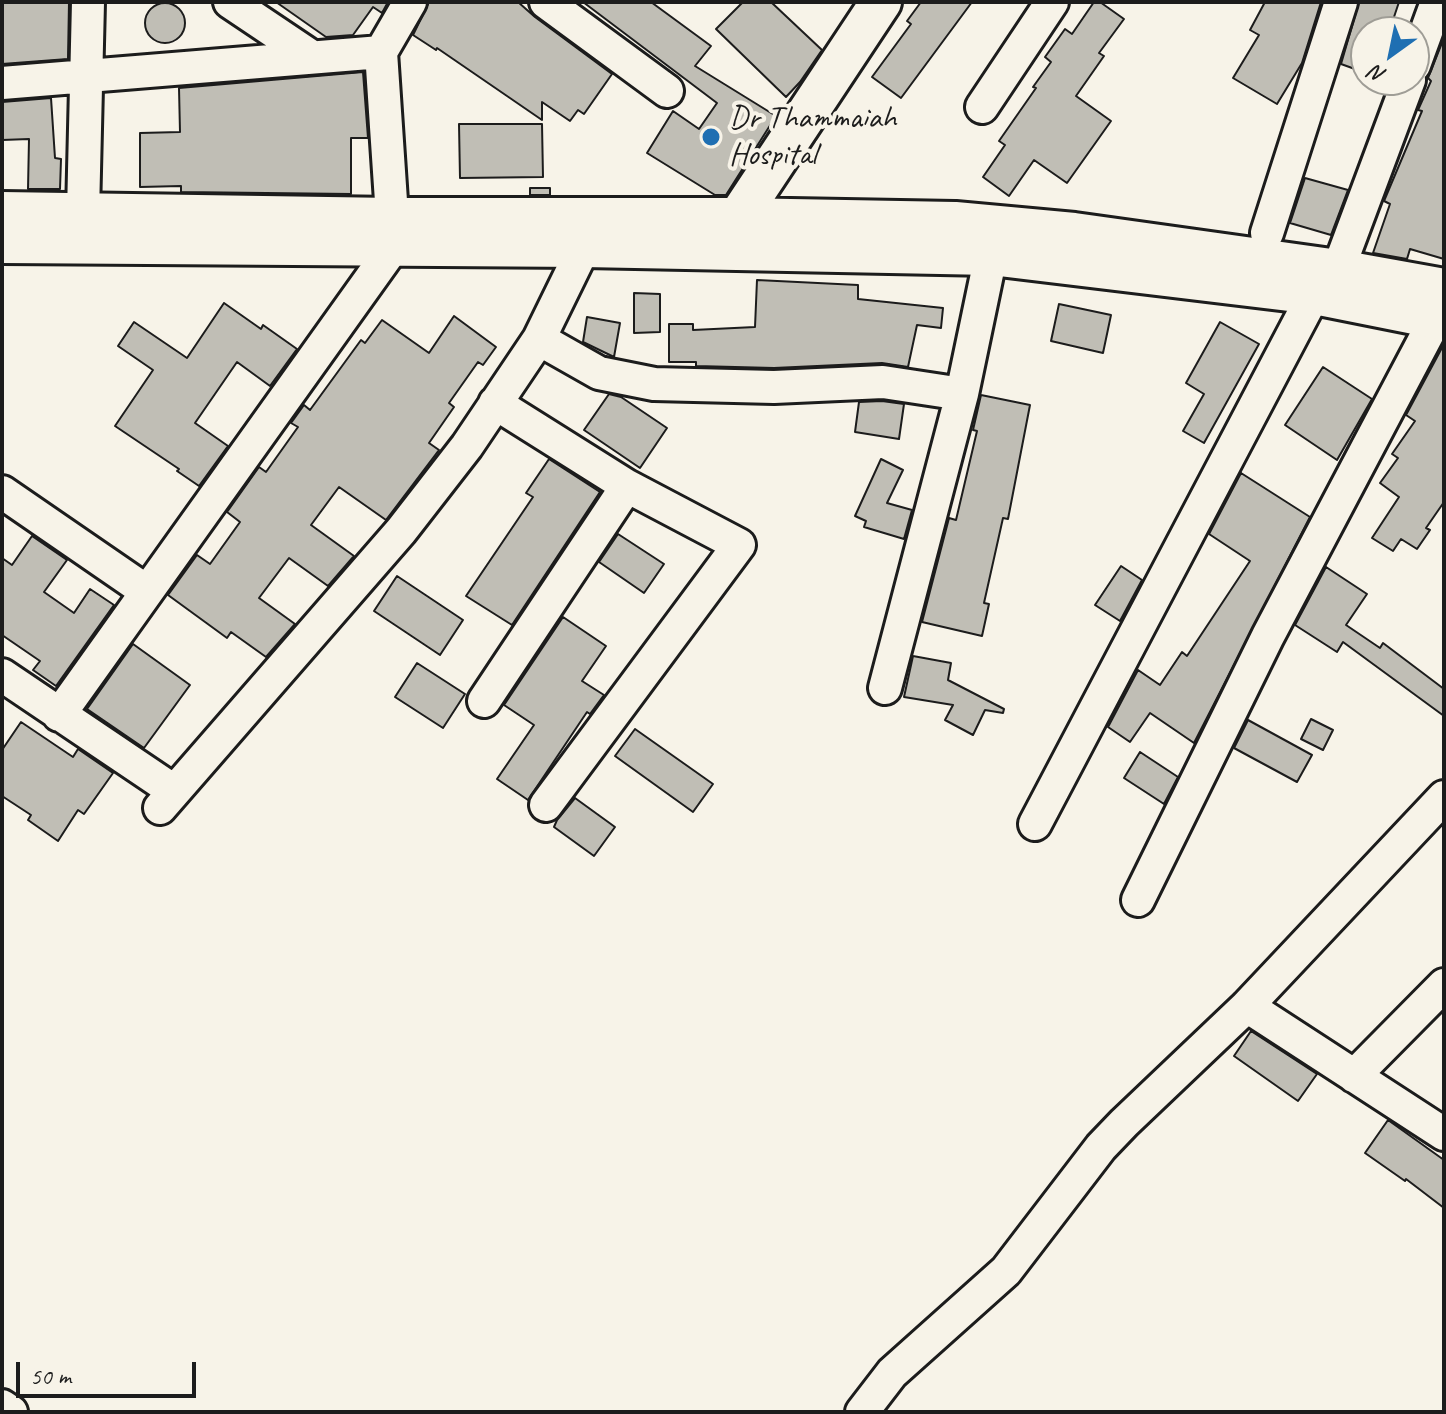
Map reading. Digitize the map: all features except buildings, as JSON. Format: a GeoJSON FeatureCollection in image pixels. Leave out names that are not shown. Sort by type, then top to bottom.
{"type":"FeatureCollection","features":[{"type":"Feature","properties":{"kind":"main road"},"geometry":{"type":"LineString","coordinates":[[727,234],[881,2]]}},
{"type":"Feature","properties":{"kind":"main road"},"geometry":{"type":"LineString","coordinates":[[2,212],[83,213],[584,247],[727,234],[955,222],[1074,233],[1326,282],[1441,309]]}},
{"type":"Feature","properties":{"kind":"main road"},"geometry":{"type":"LineString","coordinates":[[2,243],[393,232],[727,234],[1326,282]]}},
{"type":"Feature","properties":{"kind":"street"},"geometry":{"type":"LineString","coordinates":[[83,213],[88,2]]}},
{"type":"Feature","properties":{"kind":"street"},"geometry":{"type":"LineString","coordinates":[[230,2],[312,57]]}},
{"type":"Feature","properties":{"kind":"street"},"geometry":{"type":"LineString","coordinates":[[59,715],[393,232],[381,52],[410,2]]}},
{"type":"Feature","properties":{"kind":"street"},"geometry":{"type":"LineString","coordinates":[[546,2],[667,91]]}},
{"type":"Feature","properties":{"kind":"street"},"geometry":{"type":"LineString","coordinates":[[982,107],[1052,2]]}},
{"type":"Feature","properties":{"kind":"street"},"geometry":{"type":"LineString","coordinates":[[1267,233],[1341,2]]}},
{"type":"Feature","properties":{"kind":"street"},"geometry":{"type":"LineString","coordinates":[[1430,21],[1437,2]]}},
{"type":"Feature","properties":{"kind":"street"},"geometry":{"type":"LineString","coordinates":[[2,83],[381,52]]}},
{"type":"Feature","properties":{"kind":"street"},"geometry":{"type":"LineString","coordinates":[[1035,824],[1326,282],[1402,96]]}},
{"type":"Feature","properties":{"kind":"street"},"geometry":{"type":"LineString","coordinates":[[2,675],[167,799],[401,531],[467,446],[539,339],[584,247]]}},
{"type":"Feature","properties":{"kind":"street"},"geometry":{"type":"LineString","coordinates":[[885,688],[962,394],[991,255]]}},
{"type":"Feature","properties":{"kind":"street"},"geometry":{"type":"LineString","coordinates":[[1138,900],[1268,636],[1441,309]]}},
{"type":"Feature","properties":{"kind":"street"},"geometry":{"type":"LineString","coordinates":[[539,339],[599,373],[654,384],[774,387],[883,382],[962,394]]}},
{"type":"Feature","properties":{"kind":"street"},"geometry":{"type":"LineString","coordinates":[[495,403],[627,486],[739,545],[546,805]]}},
{"type":"Feature","properties":{"kind":"street"},"geometry":{"type":"LineString","coordinates":[[484,701],[627,486]]}},
{"type":"Feature","properties":{"kind":"street"},"geometry":{"type":"LineString","coordinates":[[2,492],[146,591]]}},
{"type":"Feature","properties":{"kind":"street"},"geometry":{"type":"LineString","coordinates":[[862,1412],[892,1373],[1006,1271],[1101,1147],[1247,1006],[1444,797]]}},
{"type":"Feature","properties":{"kind":"street"},"geometry":{"type":"LineString","coordinates":[[1354,1076],[1444,985]]}},
{"type":"Feature","properties":{"kind":"street"},"geometry":{"type":"LineString","coordinates":[[1247,1006],[1354,1076],[1439,1123]]}},
{"type":"Feature","properties":{"kind":"street"},"geometry":{"type":"LineString","coordinates":[[2,1406],[11,1412]]}},
{"type":"Feature","properties":{"kind":"place","name":"Dr Thammaiah Hospital"},"geometry":{"type":"Point","coordinates":[711,137]}}]}
